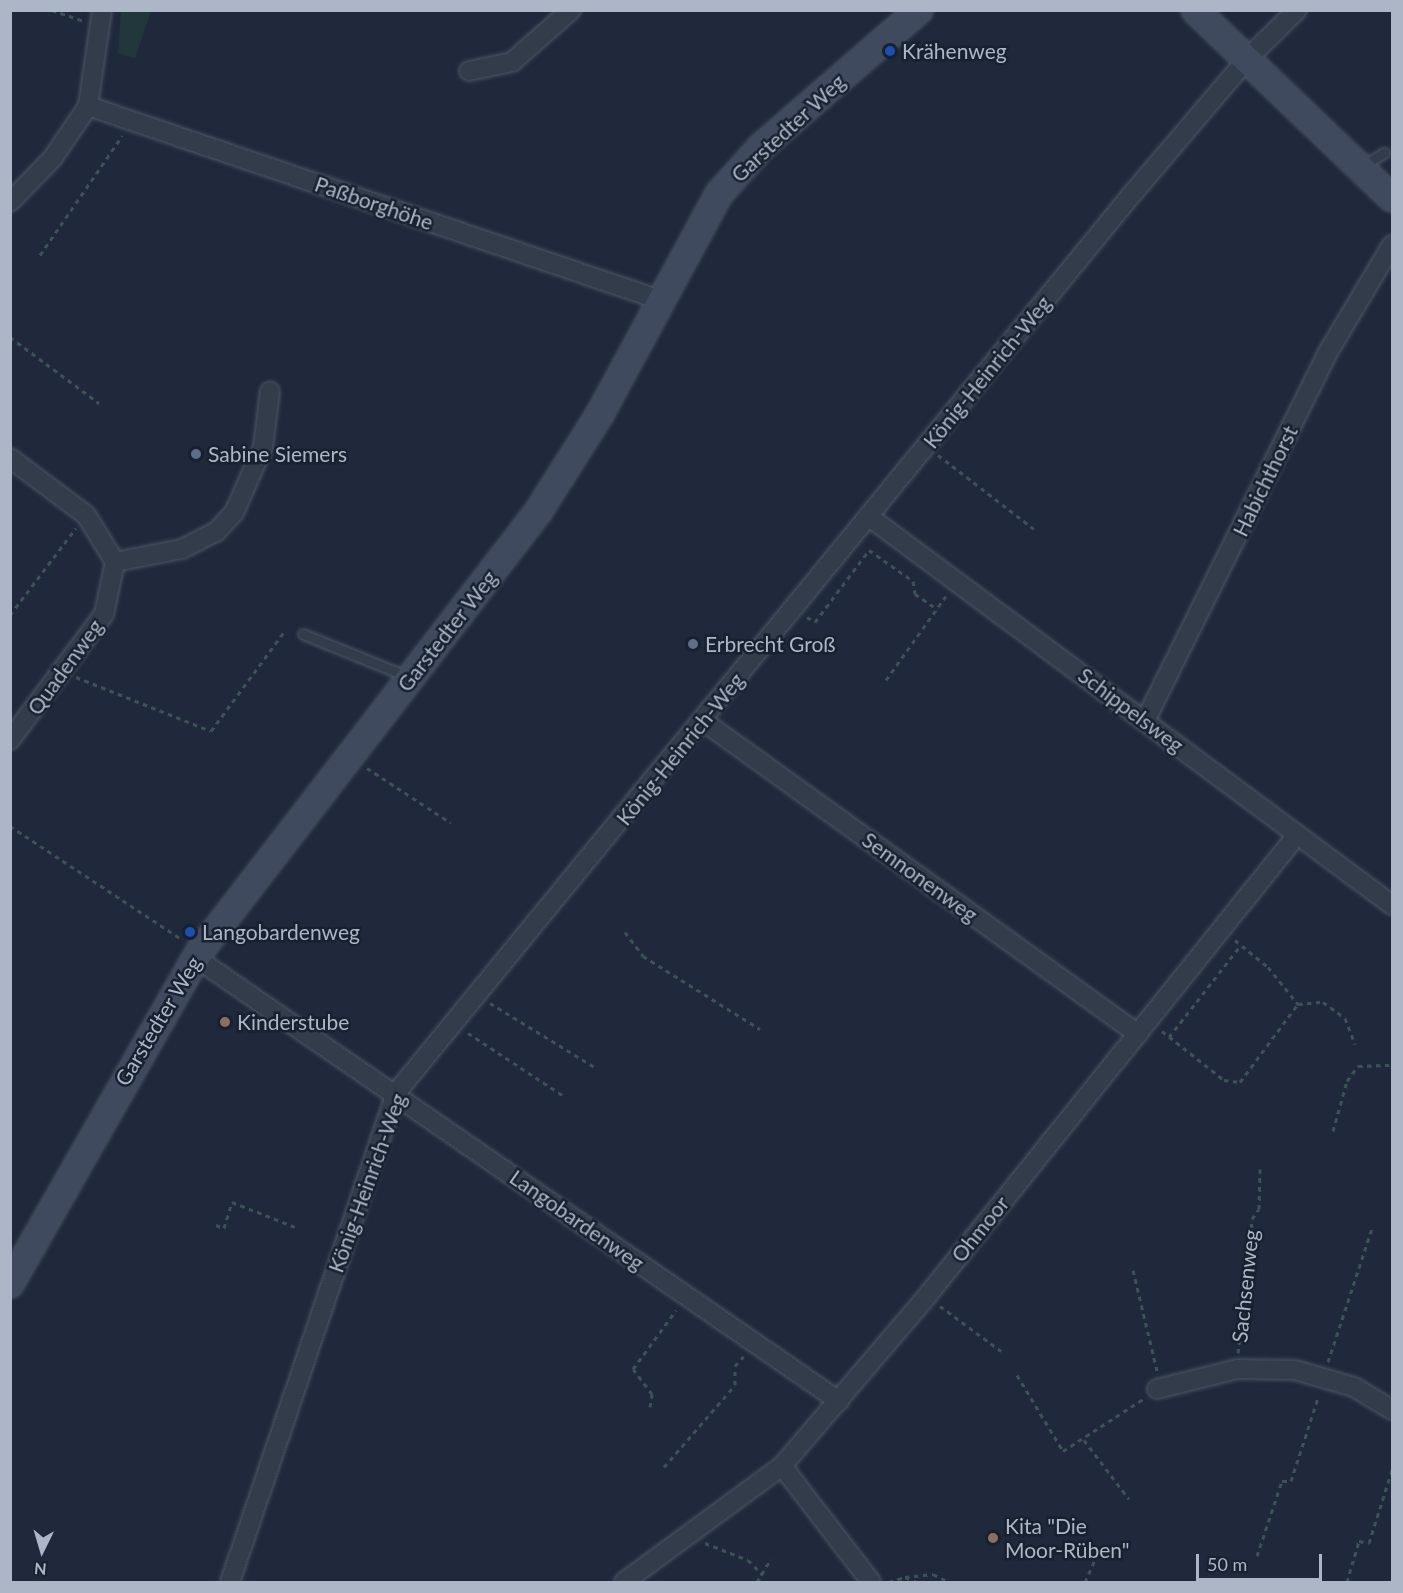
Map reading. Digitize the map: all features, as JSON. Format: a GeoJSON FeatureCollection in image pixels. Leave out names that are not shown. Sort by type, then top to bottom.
{"type":"FeatureCollection","features":[{"type":"Feature","properties":{"kind":"main road","name":"Garstedter Weg"},"geometry":{"type":"LineString","coordinates":[[10,1284],[198,954],[538,512],[600,414],[719,194],[762,147],[919,10]]}},
{"type":"Feature","properties":{"kind":"main road"},"geometry":{"type":"LineString","coordinates":[[1195,10],[1392,198]]}},
{"type":"Feature","properties":{"kind":"street"},"geometry":{"type":"LineString","coordinates":[[469,71],[512,62],[571,10]]}},
{"type":"Feature","properties":{"kind":"street","name":"König-Heinrich-Weg"},"geometry":{"type":"LineString","coordinates":[[230,1582],[396,1093],[703,721],[792,608],[1247,59],[1297,10]]}},
{"type":"Feature","properties":{"kind":"street"},"geometry":{"type":"LineString","coordinates":[[10,202],[52,159],[88,106],[102,19]]}},
{"type":"Feature","properties":{"kind":"street","name":"Paßborghöhe"},"geometry":{"type":"LineString","coordinates":[[88,106],[660,300]]}},
{"type":"Feature","properties":{"kind":"street","name":"Habichthorst"},"geometry":{"type":"LineString","coordinates":[[1145,721],[1327,354],[1392,246]]}},
{"type":"Feature","properties":{"kind":"street"},"geometry":{"type":"LineString","coordinates":[[10,458],[86,514],[115,562],[182,549],[216,532],[234,513],[263,447],[270,391]]}},
{"type":"Feature","properties":{"kind":"street","name":"Schippelsweg"},"geometry":{"type":"LineString","coordinates":[[868,516],[1392,905]]}},
{"type":"Feature","properties":{"kind":"street","name":"Quadenweg"},"geometry":{"type":"LineString","coordinates":[[10,740],[63,672],[104,614],[115,562]]}},
{"type":"Feature","properties":{"kind":"street","name":"Semnonenweg"},"geometry":{"type":"LineString","coordinates":[[703,721],[1143,1027]]}},
{"type":"Feature","properties":{"kind":"street","name":"Ohmoor"},"geometry":{"type":"LineString","coordinates":[[624,1582],[782,1466],[927,1296],[1297,835]]}},
{"type":"Feature","properties":{"kind":"street","name":"Langobardenweg"},"geometry":{"type":"LineString","coordinates":[[198,954],[839,1401]]}},
{"type":"Feature","properties":{"kind":"street","name":"Sachsenweg"},"geometry":{"type":"LineString","coordinates":[[1160,1388],[1237,1369],[1325,1376],[1392,1410]]}},
{"type":"Feature","properties":{"kind":"street"},"geometry":{"type":"LineString","coordinates":[[782,1466],[871,1582]]}},
{"type":"Feature","properties":{"kind":"lane"},"geometry":{"type":"LineString","coordinates":[[1360,168],[1384,153]]}},
{"type":"Feature","properties":{"kind":"lane"},"geometry":{"type":"LineString","coordinates":[[303,634],[411,678]]}},
{"type":"Feature","properties":{"kind":"path"},"geometry":{"type":"LineString","coordinates":[[52,10],[102,19]]}},
{"type":"Feature","properties":{"kind":"path"},"geometry":{"type":"LineString","coordinates":[[40,255],[120,145],[126,119]]}},
{"type":"Feature","properties":{"kind":"path"},"geometry":{"type":"LineString","coordinates":[[10,337],[99,403]]}},
{"type":"Feature","properties":{"kind":"path"},"geometry":{"type":"LineString","coordinates":[[926,447],[1034,529]]}},
{"type":"Feature","properties":{"kind":"path"},"geometry":{"type":"LineString","coordinates":[[10,615],[86,514]]}},
{"type":"Feature","properties":{"kind":"path"},"geometry":{"type":"LineString","coordinates":[[792,608],[815,622],[869,550],[913,581],[915,594],[937,609]]}},
{"type":"Feature","properties":{"kind":"path"},"geometry":{"type":"LineString","coordinates":[[886,680],[957,581]]}},
{"type":"Feature","properties":{"kind":"path"},"geometry":{"type":"LineString","coordinates":[[63,672],[211,731],[284,632]]}},
{"type":"Feature","properties":{"kind":"path"},"geometry":{"type":"LineString","coordinates":[[349,756],[451,823]]}},
{"type":"Feature","properties":{"kind":"path"},"geometry":{"type":"LineString","coordinates":[[10,826],[198,954]]}},
{"type":"Feature","properties":{"kind":"path"},"geometry":{"type":"LineString","coordinates":[[1222,929],[1268,967],[1298,1004]]}},
{"type":"Feature","properties":{"kind":"path"},"geometry":{"type":"LineString","coordinates":[[625,932],[643,956],[760,1029]]}},
{"type":"Feature","properties":{"kind":"path"},"geometry":{"type":"LineString","coordinates":[[1169,1037],[1241,945]]}},
{"type":"Feature","properties":{"kind":"path"},"geometry":{"type":"LineString","coordinates":[[477,995],[596,1068]]}},
{"type":"Feature","properties":{"kind":"path"},"geometry":{"type":"LineString","coordinates":[[1143,1027],[1169,1037],[1224,1080],[1240,1082],[1298,1004],[1323,1002],[1345,1018],[1354,1044]]}},
{"type":"Feature","properties":{"kind":"path"},"geometry":{"type":"LineString","coordinates":[[455,1024],[564,1096]]}},
{"type":"Feature","properties":{"kind":"path"},"geometry":{"type":"LineString","coordinates":[[1333,1131],[1347,1082],[1358,1066],[1392,1065]]}},
{"type":"Feature","properties":{"kind":"path","name":"Sachsenweg"},"geometry":{"type":"LineString","coordinates":[[1237,1369],[1244,1280],[1250,1275],[1252,1219],[1259,1209],[1260,1169]]}},
{"type":"Feature","properties":{"kind":"path"},"geometry":{"type":"LineString","coordinates":[[216,1225],[224,1228],[232,1202],[295,1227]]}},
{"type":"Feature","properties":{"kind":"path"},"geometry":{"type":"LineString","coordinates":[[1257,1556],[1282,1481],[1291,1481],[1372,1228]]}},
{"type":"Feature","properties":{"kind":"path"},"geometry":{"type":"LineString","coordinates":[[1017,1375],[1063,1451],[1084,1440],[1160,1388],[1137,1305],[1141,1295],[1133,1270]]}},
{"type":"Feature","properties":{"kind":"path"},"geometry":{"type":"LineString","coordinates":[[651,1407],[652,1394],[633,1369],[686,1296]]}},
{"type":"Feature","properties":{"kind":"path"},"geometry":{"type":"LineString","coordinates":[[927,1296],[1001,1351]]}},
{"type":"Feature","properties":{"kind":"path"},"geometry":{"type":"LineString","coordinates":[[664,1467],[735,1385],[735,1366],[756,1341]]}},
{"type":"Feature","properties":{"kind":"path"},"geometry":{"type":"LineString","coordinates":[[1084,1440],[1129,1499]]}},
{"type":"Feature","properties":{"kind":"path"},"geometry":{"type":"LineString","coordinates":[[1347,1582],[1359,1541],[1369,1543],[1392,1470]]}},
{"type":"Feature","properties":{"kind":"path"},"geometry":{"type":"LineString","coordinates":[[692,1530],[763,1575]]}},
{"type":"Feature","properties":{"kind":"path"},"geometry":{"type":"LineString","coordinates":[[1085,1582],[1098,1553]]}},
{"type":"Feature","properties":{"kind":"path"},"geometry":{"type":"LineString","coordinates":[[757,1582],[771,1558]]}},
{"type":"Feature","properties":{"kind":"path"},"geometry":{"type":"LineString","coordinates":[[889,1582],[905,1577],[933,1575],[947,1581]]}},
{"type":"Feature","properties":{"kind":"path"},"geometry":{"type":"LineString","coordinates":[[905,1577],[915,1582]]}},
{"type":"Feature","properties":{"kind":"green space"},"geometry":{"type":"Polygon","coordinates":[[[121,11],[151,11],[135,58],[118,53],[121,11]]]}},
{"type":"Feature","properties":{"kind":"place","name":"Krähenweg"},"geometry":{"type":"Point","coordinates":[890,51]}},
{"type":"Feature","properties":{"kind":"place","name":"Sabine Siemers"},"geometry":{"type":"Point","coordinates":[196,454]}},
{"type":"Feature","properties":{"kind":"place","name":"Erbrecht Groß"},"geometry":{"type":"Point","coordinates":[693,644]}},
{"type":"Feature","properties":{"kind":"place","name":"Langobardenweg"},"geometry":{"type":"Point","coordinates":[190,932]}},
{"type":"Feature","properties":{"kind":"place","name":"Kinderstube"},"geometry":{"type":"Point","coordinates":[225,1022]}},
{"type":"Feature","properties":{"kind":"place","name":"Kita \"Die Moor-Rüben\""},"geometry":{"type":"Point","coordinates":[993,1538]}}]}
